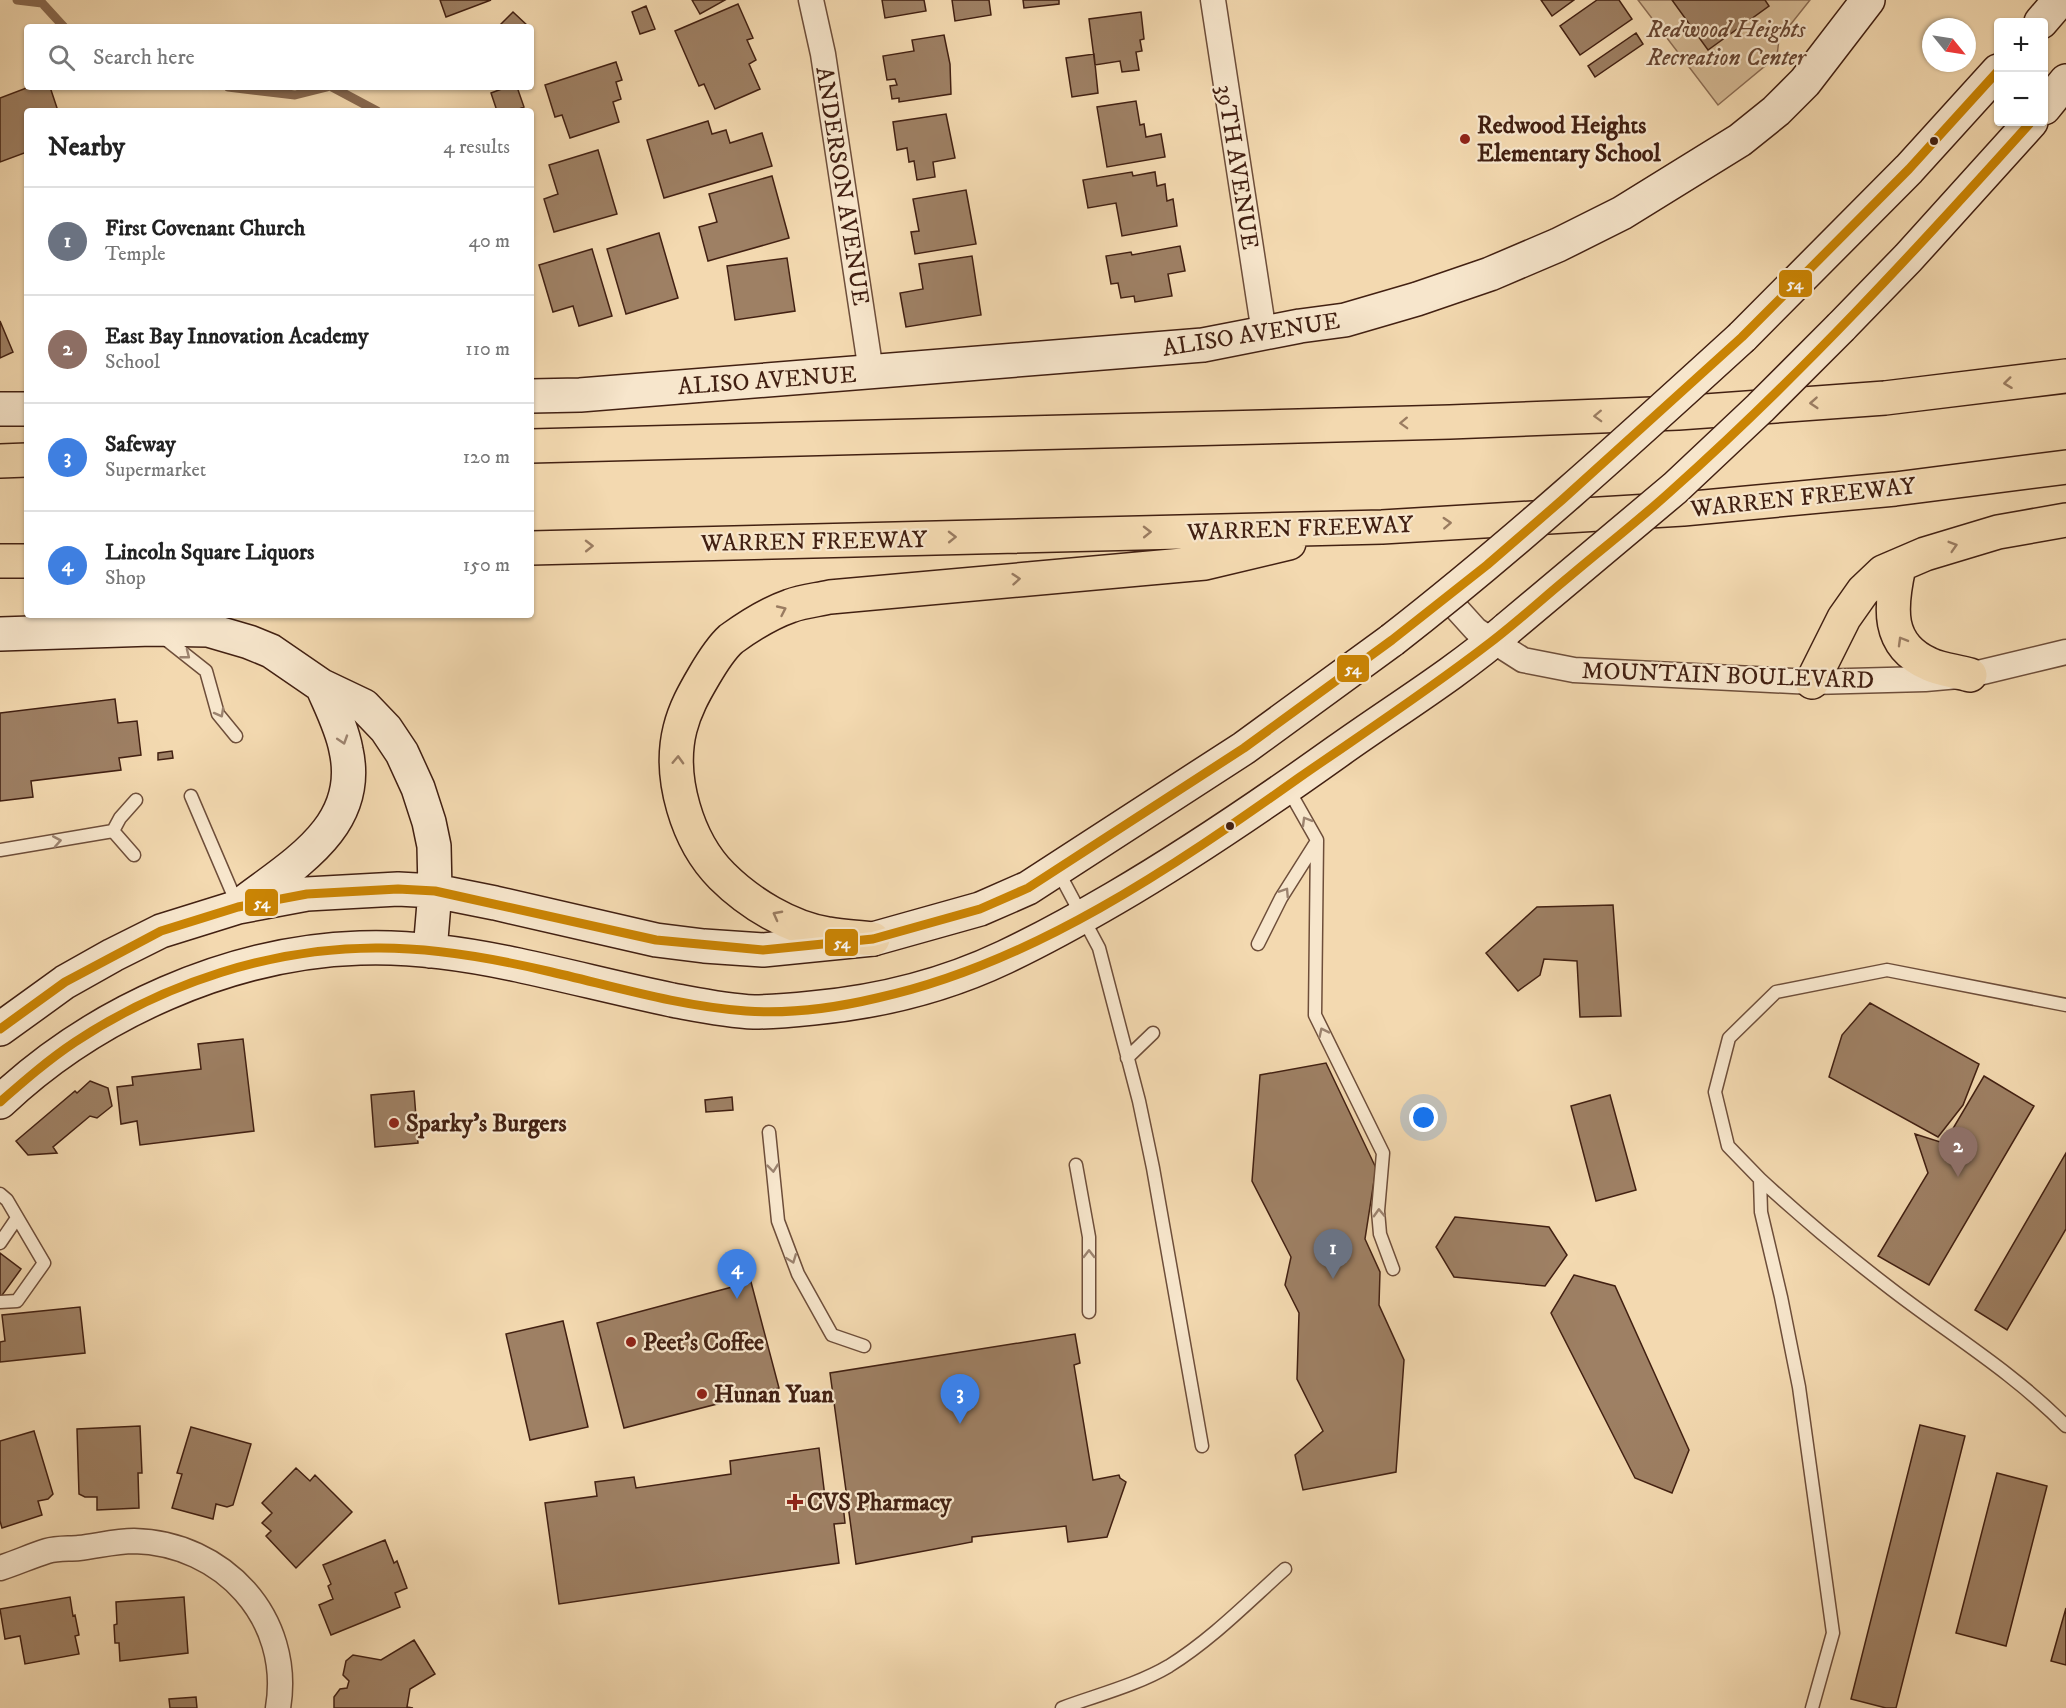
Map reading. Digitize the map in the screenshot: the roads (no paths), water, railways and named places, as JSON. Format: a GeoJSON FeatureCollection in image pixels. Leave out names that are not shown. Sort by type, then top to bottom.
{"type":"FeatureCollection","features":[{"type":"Feature","properties":{"kind":"highway"},"geometry":{"type":"LineString","coordinates":[[534,447],[1450,422],[1678,413],[1885,398],[2066,376]]}},
{"type":"Feature","properties":{"kind":"highway"},"geometry":{"type":"LineString","coordinates":[[0,461],[24,460]]}},
{"type":"Feature","properties":{"kind":"highway","name":"WARREN FREEWAY"},"geometry":{"type":"LineString","coordinates":[[534,548],[1382,526],[1683,510],[1895,489],[2066,467]]}},
{"type":"Feature","properties":{"kind":"highway"},"geometry":{"type":"LineString","coordinates":[[1812,682],[1844,618],[1863,591],[1883,572],[1925,554],[1998,532],[2066,520]]}},
{"type":"Feature","properties":{"kind":"highway"},"geometry":{"type":"LineString","coordinates":[[873,939],[826,934],[774,914],[744,895],[722,876],[704,854],[694,835],[681,796],[676,766],[680,731],[690,700],[729,641],[757,622],[790,606],[830,597],[1205,563],[1318,536],[1382,526]]}},
{"type":"Feature","properties":{"kind":"highway"},"geometry":{"type":"LineString","coordinates":[[0,561],[24,561]]}},
{"type":"Feature","properties":{"kind":"highway"},"geometry":{"type":"LineString","coordinates":[[1899,567],[1893,619],[1899,638],[1910,654],[1931,665],[1970,675]]}},
{"type":"Feature","properties":{"kind":"main road","name":"ALISO AVENUE"},"geometry":{"type":"LineString","coordinates":[[534,396],[580,395],[1193,346],[1345,320],[1417,299],[1490,274],[1558,245],[1622,213],[1740,140],[1776,111],[1805,82],[1868,0]]}},
{"type":"Feature","properties":{"kind":"main road"},"geometry":{"type":"LineString","coordinates":[[2044,18],[2060,0]]}},
{"type":"Feature","properties":{"kind":"main road"},"geometry":{"type":"LineString","coordinates":[[0,1029],[65,982],[113,954],[161,931],[238,907],[318,893],[398,889],[435,891],[656,940],[763,950],[873,939],[980,909],[1028,888],[1244,748],[1447,598],[1562,500],[1742,337],[1909,169],[1997,72]]}},
{"type":"Feature","properties":{"kind":"main road"},"geometry":{"type":"LineString","coordinates":[[2048,102],[2066,81]]}},
{"type":"Feature","properties":{"kind":"main road"},"geometry":{"type":"LineString","coordinates":[[0,1102],[50,1058],[93,1030],[165,994],[232,969],[320,951],[388,948],[430,951],[512,963],[698,1005],[753,1012],[813,1008],[876,999],[938,983],[1002,959],[1083,916],[1211,840],[1287,787],[1492,634],[1675,488],[1760,408],[1916,250],[2027,126]]}},
{"type":"Feature","properties":{"kind":"main road"},"geometry":{"type":"LineString","coordinates":[[0,409],[24,409]]}},
{"type":"Feature","properties":{"kind":"main road"},"geometry":{"type":"LineString","coordinates":[[0,634],[152,629],[208,630],[271,651],[322,686],[364,706],[386,729],[402,753],[418,788],[429,822],[434,846],[435,891],[430,951]]}},
{"type":"Feature","properties":{"kind":"main road"},"geometry":{"type":"LineString","coordinates":[[238,907],[304,857],[320,842],[340,815],[347,796],[350,773],[346,750],[322,686]]}},
{"type":"Feature","properties":{"kind":"street","name":"ANDERSON AVENUE"},"geometry":{"type":"LineString","coordinates":[[811,0],[823,54],[872,372]]}},
{"type":"Feature","properties":{"kind":"street","name":"39TH AVENUE"},"geometry":{"type":"LineString","coordinates":[[1213,0],[1264,333]]}},
{"type":"Feature","properties":{"kind":"street","name":"MOUNTAIN BOULEVARD"},"geometry":{"type":"LineString","coordinates":[[1447,598],[1523,660],[1555,668],[1812,682],[1926,679],[1970,675],[2066,652]]}},
{"type":"Feature","properties":{"kind":"street"},"geometry":{"type":"LineString","coordinates":[[0,1568],[50,1550],[133,1541],[190,1552],[240,1584],[259,1608],[272,1634],[280,1666],[278,1708]]}},
{"type":"Feature","properties":{"kind":"lane"},"geometry":{"type":"LineString","coordinates":[[152,629],[206,671],[218,714],[236,736]]}},
{"type":"Feature","properties":{"kind":"lane"},"geometry":{"type":"LineString","coordinates":[[1287,787],[1317,840],[1315,1015],[1383,1153],[1378,1211],[1380,1234],[1393,1269]]}},
{"type":"Feature","properties":{"kind":"lane"},"geometry":{"type":"LineString","coordinates":[[191,795],[238,907]]}},
{"type":"Feature","properties":{"kind":"lane"},"geometry":{"type":"LineString","coordinates":[[113,831],[120,818],[136,800]]}},
{"type":"Feature","properties":{"kind":"lane"},"geometry":{"type":"LineString","coordinates":[[0,850],[113,831]]}},
{"type":"Feature","properties":{"kind":"lane"},"geometry":{"type":"LineString","coordinates":[[113,831],[134,855]]}},
{"type":"Feature","properties":{"kind":"lane"},"geometry":{"type":"LineString","coordinates":[[1258,944],[1281,898],[1317,840]]}},
{"type":"Feature","properties":{"kind":"lane"},"geometry":{"type":"LineString","coordinates":[[1058,870],[1099,948],[1127,1058],[1153,1168],[1202,1446]]}},
{"type":"Feature","properties":{"kind":"lane"},"geometry":{"type":"LineString","coordinates":[[2066,1005],[1887,970],[1776,992],[1729,1038],[1715,1092],[1728,1146],[1783,1201],[1886,1286],[1966,1342],[2024,1387],[2066,1426]]}},
{"type":"Feature","properties":{"kind":"lane"},"geometry":{"type":"LineString","coordinates":[[1127,1058],[1153,1034]]}},
{"type":"Feature","properties":{"kind":"lane"},"geometry":{"type":"LineString","coordinates":[[769,1132],[778,1221],[798,1274],[832,1335],[864,1346]]}},
{"type":"Feature","properties":{"kind":"lane"},"geometry":{"type":"LineString","coordinates":[[1076,1165],[1089,1238],[1089,1312]]}},
{"type":"Feature","properties":{"kind":"lane"},"geometry":{"type":"LineString","coordinates":[[1760,1179],[1761,1212],[1781,1297],[1798,1387],[1833,1633],[1812,1708]]}},
{"type":"Feature","properties":{"kind":"lane"},"geometry":{"type":"LineString","coordinates":[[0,1194],[7,1200],[44,1263],[16,1301],[0,1302]]}},
{"type":"Feature","properties":{"kind":"lane"},"geometry":{"type":"LineString","coordinates":[[0,1243],[17,1218]]}},
{"type":"Feature","properties":{"kind":"lane"},"geometry":{"type":"LineString","coordinates":[[1062,1708],[1167,1667],[1203,1642],[1285,1569]]}},
{"type":"Feature","properties":{"kind":"waterway"},"geometry":{"type":"LineString","coordinates":[[17,0],[42,3],[61,24]]}},
{"type":"Feature","properties":{"kind":"waterway"},"geometry":{"type":"LineString","coordinates":[[253,90],[295,95],[315,90]]}},
{"type":"Feature","properties":{"kind":"waterway"},"geometry":{"type":"LineString","coordinates":[[338,90],[371,108]]}},
{"type":"Feature","properties":{"kind":"place","name":"Redwood Heights Elementary School"},"geometry":{"type":"Point","coordinates":[1465,139]}},
{"type":"Feature","properties":{"kind":"place","name":"Sparky's Burgers"},"geometry":{"type":"Point","coordinates":[394,1123]}},
{"type":"Feature","properties":{"kind":"place","name":"East Bay Innovation Academy"},"geometry":{"type":"Point","coordinates":[1958,1177]}},
{"type":"Feature","properties":{"kind":"place","name":"First Covenant Church"},"geometry":{"type":"Point","coordinates":[1333,1279]}},
{"type":"Feature","properties":{"kind":"place","name":"Lincoln Square Liquors"},"geometry":{"type":"Point","coordinates":[737,1299]}},
{"type":"Feature","properties":{"kind":"place","name":"Peet's Coffee"},"geometry":{"type":"Point","coordinates":[631,1342]}},
{"type":"Feature","properties":{"kind":"place","name":"Hunan Yuan"},"geometry":{"type":"Point","coordinates":[702,1394]}},
{"type":"Feature","properties":{"kind":"place","name":"Safeway"},"geometry":{"type":"Point","coordinates":[960,1424]}},
{"type":"Feature","properties":{"kind":"place","name":"CVS Pharmacy"},"geometry":{"type":"Point","coordinates":[795,1502]}},
{"type":"Feature","properties":{"kind":"park label","name":"Redwood Heights Recreation Center"},"geometry":{"type":"Point","coordinates":[1726,43]}}]}
